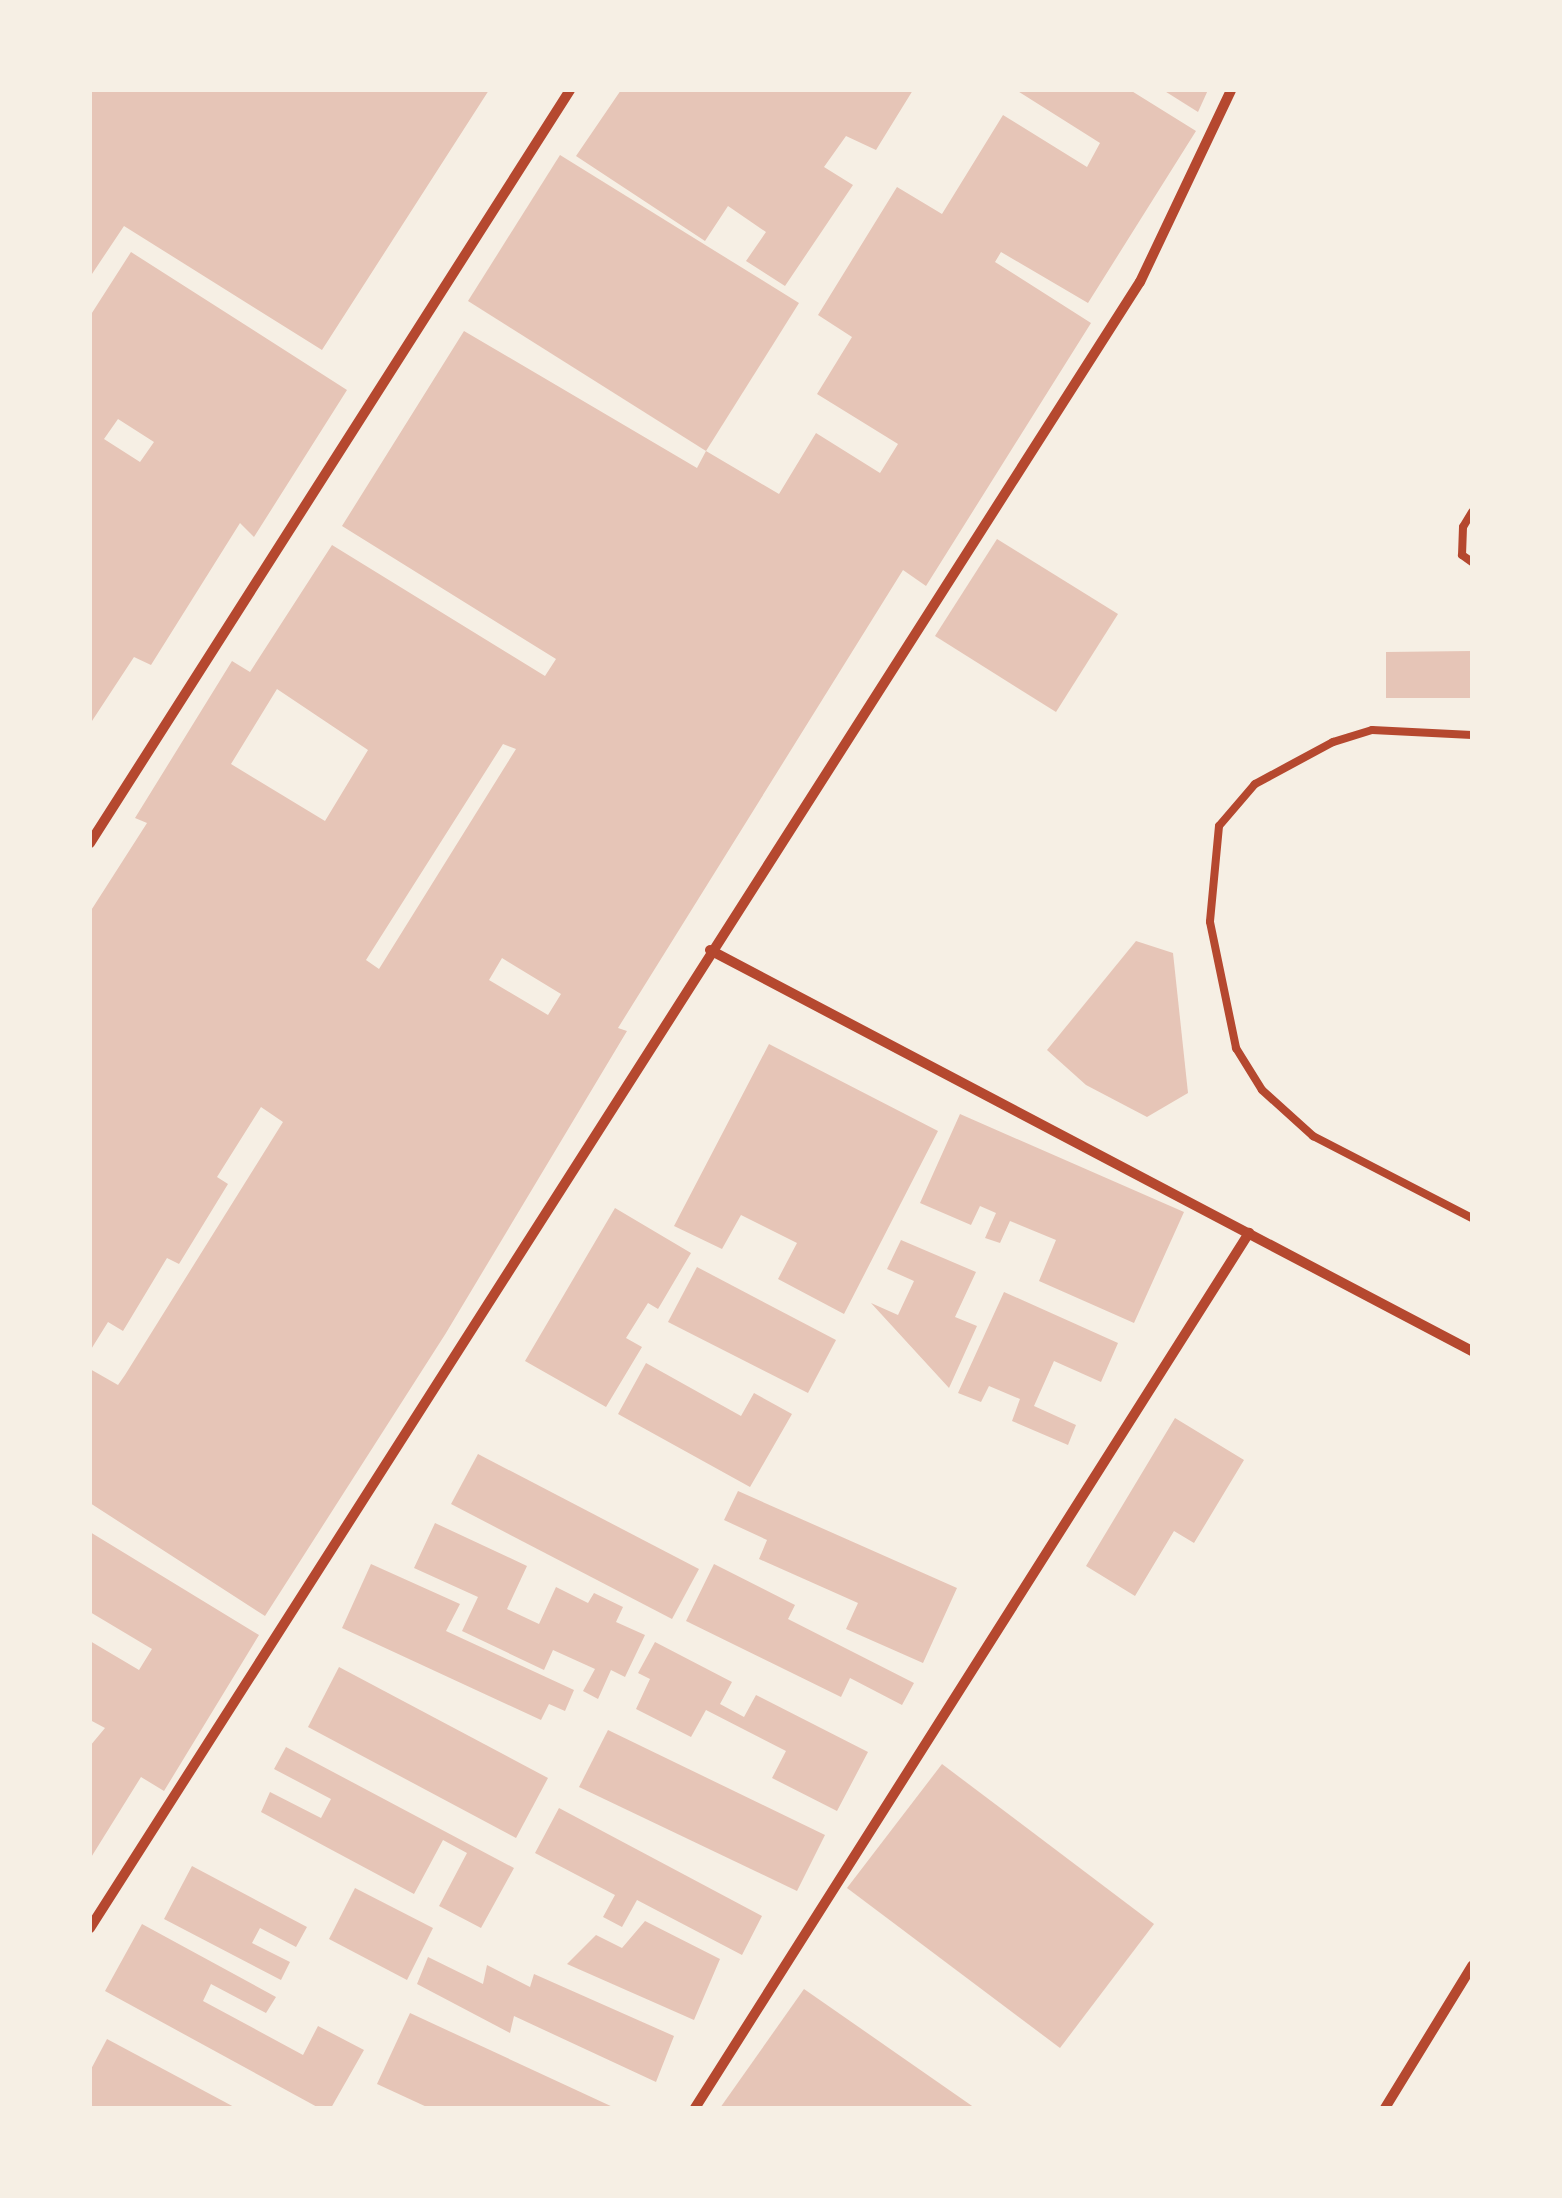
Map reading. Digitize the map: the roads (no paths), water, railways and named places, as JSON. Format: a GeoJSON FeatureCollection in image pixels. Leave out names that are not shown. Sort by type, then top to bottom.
{"type":"FeatureCollection","features":[{"type":"Feature","properties":{"kind":"street"},"geometry":{"type":"LineString","coordinates":[[90,843],[570,90]]}},
{"type":"Feature","properties":{"kind":"street"},"geometry":{"type":"LineString","coordinates":[[90,1928],[710,950],[1140,282],[1231,90]]}},
{"type":"Feature","properties":{"kind":"street"},"geometry":{"type":"LineString","coordinates":[[710,950],[1472,1350]]}},
{"type":"Feature","properties":{"kind":"street"},"geometry":{"type":"LineString","coordinates":[[694,2108],[1250,1233]]}},
{"type":"Feature","properties":{"kind":"street"},"geometry":{"type":"LineString","coordinates":[[1385,2108],[1472,1966]]}},
{"type":"Feature","properties":{"kind":"lane"},"geometry":{"type":"LineString","coordinates":[[1472,512],[1463,527],[1462,555],[1472,562]]}},
{"type":"Feature","properties":{"kind":"lane"},"geometry":{"type":"LineString","coordinates":[[1472,735],[1372,730],[1333,742],[1255,784],[1219,826],[1210,922],[1236,1048],[1262,1090],[1312,1136],[1472,1218]]}}]}
